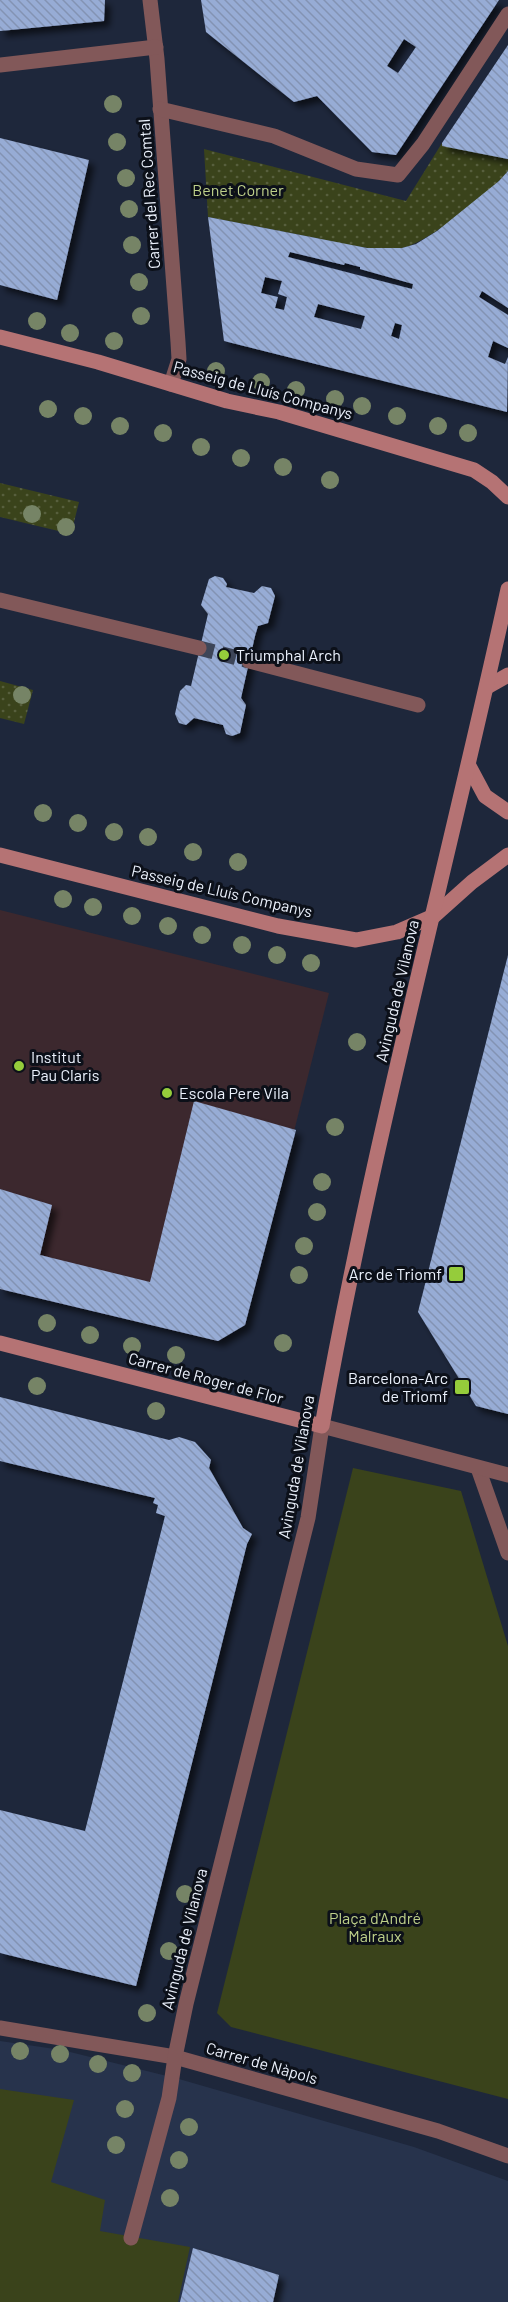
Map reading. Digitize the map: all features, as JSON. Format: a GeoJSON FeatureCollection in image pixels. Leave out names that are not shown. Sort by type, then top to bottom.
{"type":"FeatureCollection","features":[{"type":"Feature","properties":{"kind":"main road","name":"Passeig de Lluís Companys"},"geometry":{"type":"LineString","coordinates":[[0,337],[98,362],[227,401],[279,412],[474,470],[508,497]]}},
{"type":"Feature","properties":{"kind":"main road"},"geometry":{"type":"LineString","coordinates":[[434,916],[508,589]]}},
{"type":"Feature","properties":{"kind":"main road"},"geometry":{"type":"LineString","coordinates":[[486,687],[508,675]]}},
{"type":"Feature","properties":{"kind":"main road"},"geometry":{"type":"LineString","coordinates":[[469,766],[485,796],[508,812]]}},
{"type":"Feature","properties":{"kind":"main road","name":"Passeig de Lluís Companys"},"geometry":{"type":"LineString","coordinates":[[0,855],[278,926],[356,940],[397,932],[434,916],[472,882],[508,855]]}},
{"type":"Feature","properties":{"kind":"main road","name":"Avinguda de Vilanova"},"geometry":{"type":"LineString","coordinates":[[321,1426],[342,1314],[434,916]]}},
{"type":"Feature","properties":{"kind":"main road","name":"Carrer de Roger de Flor"},"geometry":{"type":"LineString","coordinates":[[0,1343],[321,1426]]}},
{"type":"Feature","properties":{"kind":"street","name":"Carrer del Rec Comtal"},"geometry":{"type":"LineString","coordinates":[[150,0],[156,46],[179,351],[171,384]]}},
{"type":"Feature","properties":{"kind":"street"},"geometry":{"type":"LineString","coordinates":[[160,109],[274,136],[356,169],[398,175],[423,144],[508,14]]}},
{"type":"Feature","properties":{"kind":"street"},"geometry":{"type":"LineString","coordinates":[[0,65],[156,46]]}},
{"type":"Feature","properties":{"kind":"street"},"geometry":{"type":"LineString","coordinates":[[0,600],[199,648]]}},
{"type":"Feature","properties":{"kind":"street"},"geometry":{"type":"LineString","coordinates":[[249,661],[418,705]]}},
{"type":"Feature","properties":{"kind":"street","name":"Carrer de Roger de Flor"},"geometry":{"type":"LineString","coordinates":[[321,1426],[508,1475]]}},
{"type":"Feature","properties":{"kind":"street","name":"Avinguda de Vilanova"},"geometry":{"type":"LineString","coordinates":[[131,2238],[169,2098],[174,2057],[186,2004],[308,1518],[321,1426]]}},
{"type":"Feature","properties":{"kind":"street"},"geometry":{"type":"LineString","coordinates":[[478,1468],[508,1553]]}},
{"type":"Feature","properties":{"kind":"street","name":"Carrer de Nàpols"},"geometry":{"type":"LineString","coordinates":[[0,2028],[174,2057],[438,2131],[508,2156]]}},
{"type":"Feature","properties":{"kind":"shaded area","name":"Escola Pere Vila"},"geometry":{"type":"Polygon","coordinates":[[[0,910],[329,993],[245,1325],[218,1341],[0,1289],[0,910]]]}},
{"type":"Feature","properties":{"kind":"shaded area"},"geometry":{"type":"Polygon","coordinates":[[[0,2041],[62,2050],[179,2079],[414,2147],[508,2181],[508,2302],[0,2302],[0,2041]]]}},
{"type":"Feature","properties":{"kind":"green space","name":"Benet Corner"},"geometry":{"type":"Polygon","coordinates":[[[442,143],[508,159],[508,171],[458,216],[427,237],[402,248],[359,247],[208,217],[204,149],[406,201],[442,143]]]}},
{"type":"Feature","properties":{"kind":"green space"},"geometry":{"type":"Polygon","coordinates":[[[0,483],[79,502],[71,534],[0,517],[0,483]]]}},
{"type":"Feature","properties":{"kind":"green space"},"geometry":{"type":"Polygon","coordinates":[[[0,681],[33,690],[24,724],[0,718],[0,681]]]}},
{"type":"Feature","properties":{"kind":"green space","name":"Plaça d'André Malraux"},"geometry":{"type":"Polygon","coordinates":[[[353,1468],[461,1491],[508,1646],[508,2099],[231,2027],[217,2013],[353,1468]]]}},
{"type":"Feature","properties":{"kind":"green space"},"geometry":{"type":"Polygon","coordinates":[[[0,2089],[74,2100],[51,2182],[105,2200],[100,2231],[190,2247],[178,2302],[0,2302],[0,2089]]]}},
{"type":"Feature","properties":{"kind":"building"},"geometry":{"type":"Polygon","coordinates":[[[0,0],[105,0],[104,21],[0,31],[0,0]]]}},
{"type":"Feature","properties":{"kind":"building"},"geometry":{"type":"Polygon","coordinates":[[[201,0],[499,0],[396,155],[372,152],[317,96],[294,102],[206,32],[201,0]],[[404,39],[387,66],[398,73],[416,47],[404,39]]]}},
{"type":"Feature","properties":{"kind":"building"},"geometry":{"type":"Polygon","coordinates":[[[508,45],[508,159],[442,146],[442,143],[508,45]]]}},
{"type":"Feature","properties":{"kind":"building"},"geometry":{"type":"Polygon","coordinates":[[[0,138],[89,160],[57,300],[0,285],[0,138]]]}},
{"type":"Feature","properties":{"kind":"building"},"geometry":{"type":"Polygon","coordinates":[[[508,171],[508,308],[482,291],[479,297],[508,315],[508,348],[493,341],[488,357],[505,364],[508,357],[507,412],[224,341],[208,217],[367,248],[402,248],[416,244],[437,231],[499,181],[508,171]],[[290,252],[288,257],[412,289],[413,284],[345,263],[344,265],[290,252]],[[265,277],[261,293],[278,297],[275,308],[284,310],[287,297],[278,294],[282,281],[265,277]],[[318,304],[314,317],[361,329],[365,316],[318,304]],[[395,323],[391,336],[399,339],[402,325],[395,323]]]}},
{"type":"Feature","properties":{"kind":"building","name":"Triumphal Arch"},"geometry":{"type":"Polygon","coordinates":[[[215,576],[223,578],[227,584],[226,587],[254,593],[262,586],[271,588],[275,596],[268,623],[258,626],[241,698],[246,705],[240,733],[232,736],[226,734],[223,725],[194,718],[186,725],[179,723],[175,714],[180,691],[186,685],[191,686],[208,614],[201,605],[209,579],[215,576]]]}},
{"type":"Feature","properties":{"kind":"building"},"geometry":{"type":"Polygon","coordinates":[[[508,955],[508,1414],[476,1406],[418,1312],[508,955]]]}},
{"type":"Feature","properties":{"kind":"building"},"geometry":{"type":"Polygon","coordinates":[[[194,1101],[296,1130],[245,1325],[218,1341],[0,1289],[0,1189],[52,1205],[40,1255],[150,1282],[194,1101]]]}},
{"type":"Feature","properties":{"kind":"building"},"geometry":{"type":"Polygon","coordinates":[[[0,1397],[169,1440],[179,1437],[195,1442],[211,1460],[209,1468],[243,1528],[252,1534],[247,1544],[136,1986],[0,1953],[0,1810],[85,1831],[165,1516],[156,1513],[158,1505],[153,1503],[155,1498],[0,1461],[0,1397]]]}},
{"type":"Feature","properties":{"kind":"building"},"geometry":{"type":"Polygon","coordinates":[[[193,2248],[279,2275],[273,2302],[180,2302],[193,2248]]]}},
{"type":"Feature","properties":{"kind":"tunnel"},"geometry":{"type":"LineString","coordinates":[[199,648],[249,661]]}},
{"type":"Feature","properties":{"kind":"place","name":"Triumphal Arch"},"geometry":{"type":"Point","coordinates":[224,655]}},
{"type":"Feature","properties":{"kind":"place","name":"Institut Pau Claris"},"geometry":{"type":"Point","coordinates":[19,1066]}},
{"type":"Feature","properties":{"kind":"place","name":"Escola Pere Vila"},"geometry":{"type":"Point","coordinates":[167,1093]}},
{"type":"Feature","properties":{"kind":"place","name":"Arc de Triomf"},"geometry":{"type":"Point","coordinates":[456,1274]}},
{"type":"Feature","properties":{"kind":"place","name":"Barcelona-Arc de Triomf"},"geometry":{"type":"Point","coordinates":[462,1387]}}]}
